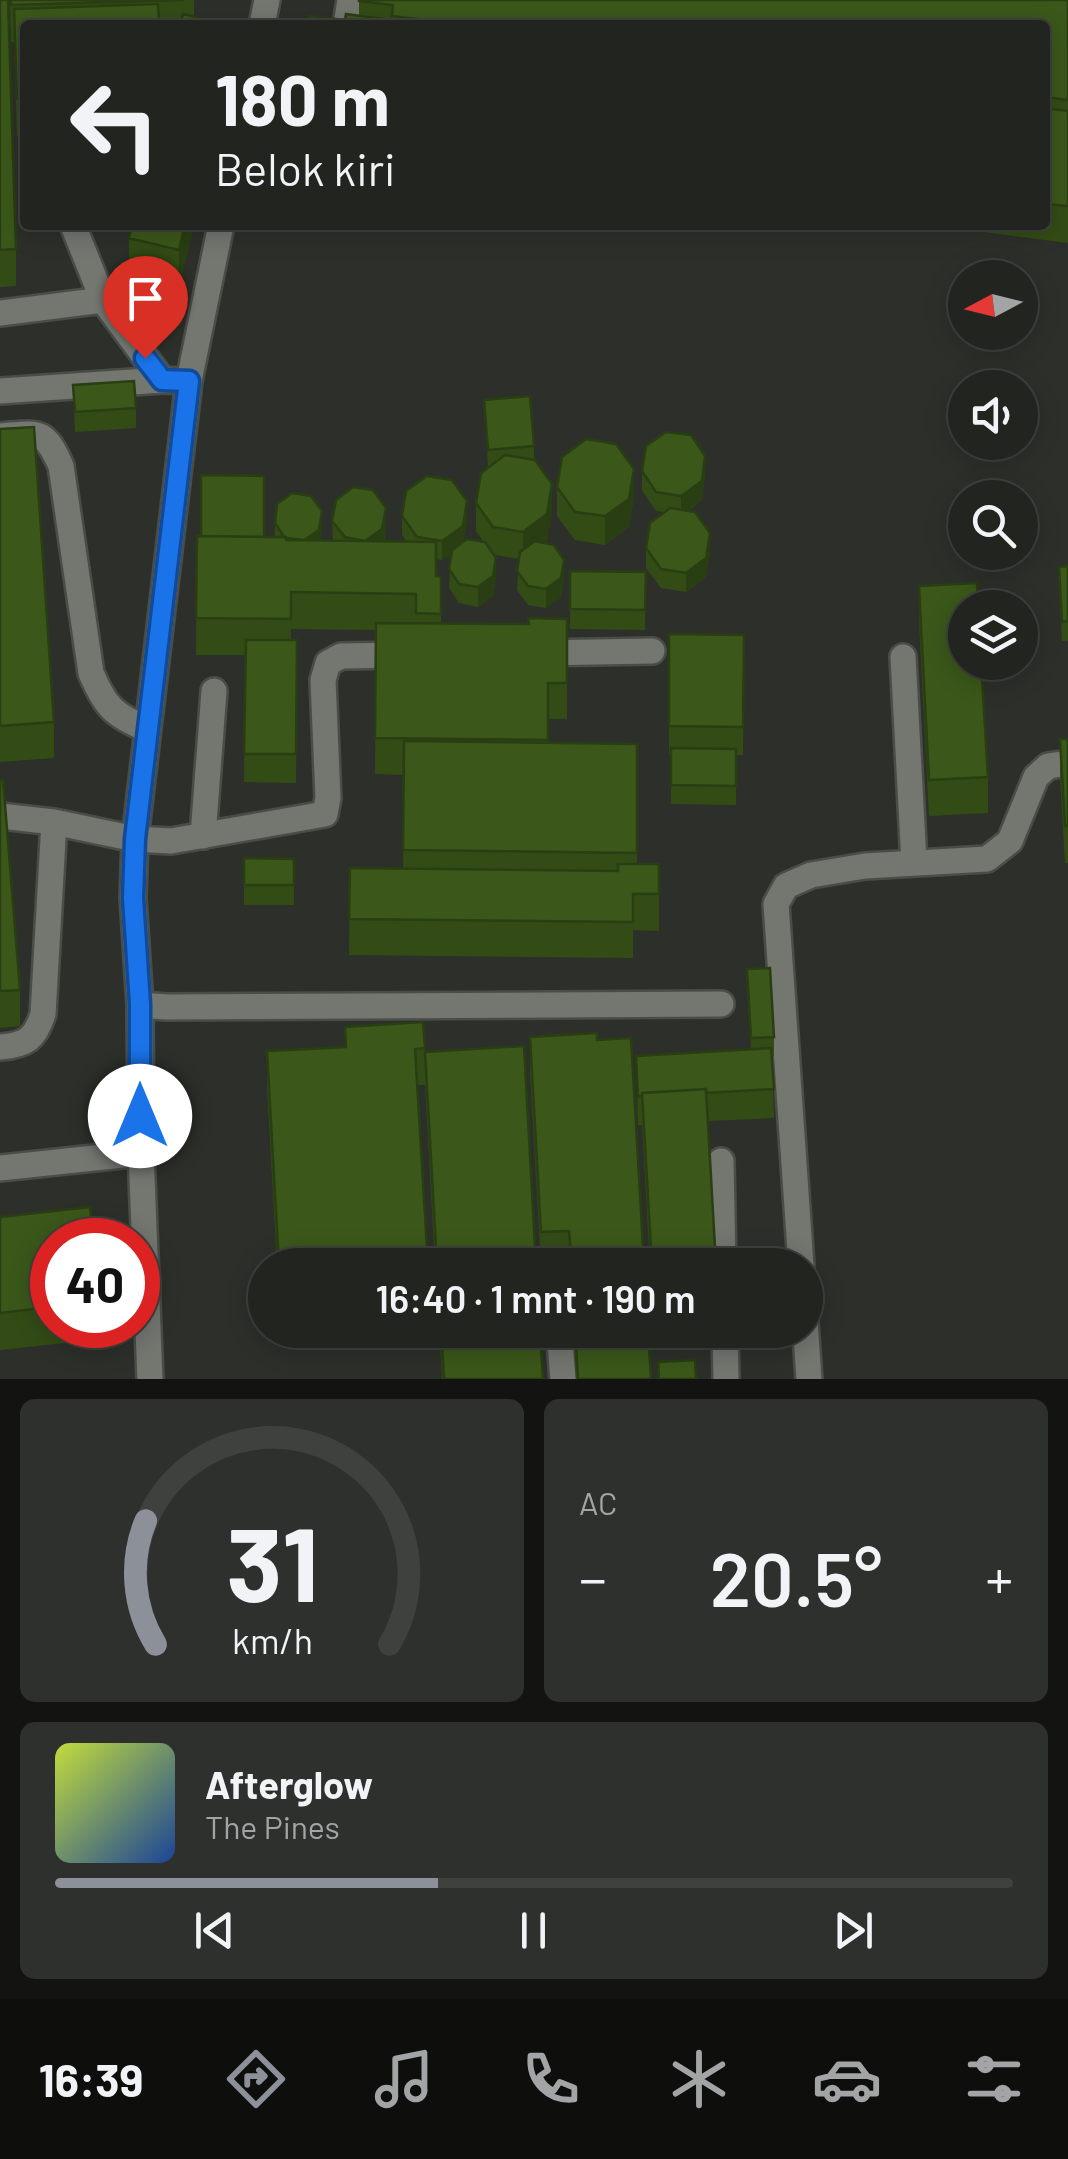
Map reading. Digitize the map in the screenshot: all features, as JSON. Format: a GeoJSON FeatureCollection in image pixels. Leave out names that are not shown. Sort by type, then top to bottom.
{"type":"FeatureCollection","features":[{"type":"Feature","properties":{"kind":"street"},"geometry":{"type":"LineString","coordinates":[[75,230],[103,300],[162,380]]}},
{"type":"Feature","properties":{"kind":"street"},"geometry":{"type":"LineString","coordinates":[[150,1379],[140,1153],[135,839],[189,381],[220,230]]}},
{"type":"Feature","properties":{"kind":"street"},"geometry":{"type":"LineString","coordinates":[[0,313],[103,300]]}},
{"type":"Feature","properties":{"kind":"street"},"geometry":{"type":"LineString","coordinates":[[0,391],[189,381]]}},
{"type":"Feature","properties":{"kind":"street"},"geometry":{"type":"LineString","coordinates":[[0,436],[35,433],[51,444],[61,466],[91,673],[101,695],[120,718],[147,729]]}},
{"type":"Feature","properties":{"kind":"street"},"geometry":{"type":"LineString","coordinates":[[516,653],[652,651]]}},
{"type":"Feature","properties":{"kind":"street"},"geometry":{"type":"LineString","coordinates":[[0,816],[171,842],[325,814],[328,798],[323,680],[328,663],[341,656],[438,654]]}},
{"type":"Feature","properties":{"kind":"street"},"geometry":{"type":"LineString","coordinates":[[904,657],[914,862]]}},
{"type":"Feature","properties":{"kind":"street"},"geometry":{"type":"LineString","coordinates":[[202,836],[214,692]]}},
{"type":"Feature","properties":{"kind":"street"},"geometry":{"type":"LineString","coordinates":[[800,1248],[776,904],[786,886],[811,875],[866,866],[987,859],[1010,841],[1036,777],[1048,766],[1068,763]]}},
{"type":"Feature","properties":{"kind":"street"},"geometry":{"type":"LineString","coordinates":[[0,1046],[19,1046],[37,1033],[43,1014],[54,822]]}},
{"type":"Feature","properties":{"kind":"street"},"geometry":{"type":"LineString","coordinates":[[140,1004],[186,1007],[721,1004]]}},
{"type":"Feature","properties":{"kind":"street"},"geometry":{"type":"LineString","coordinates":[[0,1168],[140,1153]]}},
{"type":"Feature","properties":{"kind":"street"},"geometry":{"type":"LineString","coordinates":[[721,1160],[723,1248]]}},
{"type":"Feature","properties":{"kind":"street"},"geometry":{"type":"LineString","coordinates":[[561,1348],[564,1379]]}},
{"type":"Feature","properties":{"kind":"street"},"geometry":{"type":"LineString","coordinates":[[725,1348],[726,1379]]}},
{"type":"Feature","properties":{"kind":"street"},"geometry":{"type":"LineString","coordinates":[[807,1348],[809,1379]]}},
{"type":"Feature","properties":{"kind":"building"},"geometry":{"type":"Polygon","coordinates":[[[0,0],[8,0],[16,249],[0,250],[0,0]]]}},
{"type":"Feature","properties":{"kind":"building"},"geometry":{"type":"Polygon","coordinates":[[[11,0],[184,0],[11,5],[11,0]]]}},
{"type":"Feature","properties":{"kind":"building"},"geometry":{"type":"Polygon","coordinates":[[[1068,0],[1068,100],[1050,98],[1050,20],[425,20],[392,16],[393,5],[359,1],[1068,0]]]}},
{"type":"Feature","properties":{"kind":"building"},"geometry":{"type":"Polygon","coordinates":[[[158,4],[159,20],[20,20],[17,99],[14,9],[158,4]]]}},
{"type":"Feature","properties":{"kind":"building"},"geometry":{"type":"Polygon","coordinates":[[[183,14],[207,20],[181,20],[183,14]]]}},
{"type":"Feature","properties":{"kind":"building"},"geometry":{"type":"Polygon","coordinates":[[[346,14],[391,20],[345,20],[346,14]]]}},
{"type":"Feature","properties":{"kind":"building"},"geometry":{"type":"Polygon","coordinates":[[[309,16],[345,20],[309,20],[309,16]]]}},
{"type":"Feature","properties":{"kind":"building"},"geometry":{"type":"Polygon","coordinates":[[[1050,109],[1068,111],[1068,206],[1050,204],[1050,109]]]}},
{"type":"Feature","properties":{"kind":"building"},"geometry":{"type":"Polygon","coordinates":[[[131,230],[184,230],[179,250],[129,238],[131,230]]]}},
{"type":"Feature","properties":{"kind":"building"},"geometry":{"type":"Polygon","coordinates":[[[134,381],[136,408],[75,412],[73,385],[134,381]]]}},
{"type":"Feature","properties":{"kind":"building"},"geometry":{"type":"Polygon","coordinates":[[[530,396],[534,446],[488,450],[484,400],[530,396]]]}},
{"type":"Feature","properties":{"kind":"building"},"geometry":{"type":"Polygon","coordinates":[[[34,427],[54,722],[0,726],[0,429],[34,427]]]}},
{"type":"Feature","properties":{"kind":"building"},"geometry":{"type":"Polygon","coordinates":[[[666,432],[691,435],[705,456],[702,481],[681,496],[656,492],[642,471],[646,446],[666,432]]]}},
{"type":"Feature","properties":{"kind":"building"},"geometry":{"type":"Polygon","coordinates":[[[586,439],[616,444],[634,469],[629,499],[605,516],[575,512],[557,487],[562,457],[586,439]]]}},
{"type":"Feature","properties":{"kind":"building"},"geometry":{"type":"Polygon","coordinates":[[[505,455],[535,460],[552,484],[547,514],[523,532],[493,527],[476,503],[481,473],[505,455]]]}},
{"type":"Feature","properties":{"kind":"building"},"geometry":{"type":"Polygon","coordinates":[[[201,475],[264,476],[264,537],[201,536],[201,475]]]}},
{"type":"Feature","properties":{"kind":"building"},"geometry":{"type":"Polygon","coordinates":[[[427,476],[452,480],[467,501],[463,526],[442,541],[417,537],[402,516],[406,491],[427,476]]]}},
{"type":"Feature","properties":{"kind":"building"},"geometry":{"type":"Polygon","coordinates":[[[353,487],[373,490],[386,508],[382,529],[365,541],[345,537],[332,521],[336,500],[353,487]]]}},
{"type":"Feature","properties":{"kind":"building"},"geometry":{"type":"Polygon","coordinates":[[[292,493],[311,496],[322,511],[319,530],[304,540],[285,538],[275,523],[277,504],[292,493]]]}},
{"type":"Feature","properties":{"kind":"building"},"geometry":{"type":"Polygon","coordinates":[[[670,508],[695,512],[710,533],[706,558],[686,573],[661,569],[646,548],[650,523],[670,508]]]}},
{"type":"Feature","properties":{"kind":"building"},"geometry":{"type":"Polygon","coordinates":[[[197,536],[436,542],[441,614],[416,613],[416,594],[291,592],[291,619],[196,618],[197,536]]]}},
{"type":"Feature","properties":{"kind":"building"},"geometry":{"type":"Polygon","coordinates":[[[467,539],[485,542],[496,558],[493,576],[478,587],[459,584],[449,569],[452,550],[467,539]]]}},
{"type":"Feature","properties":{"kind":"building"},"geometry":{"type":"Polygon","coordinates":[[[535,541],[554,545],[564,560],[561,578],[546,589],[528,586],[517,571],[520,552],[535,541]]]}},
{"type":"Feature","properties":{"kind":"building"},"geometry":{"type":"Polygon","coordinates":[[[1068,566],[1068,621],[1062,622],[1059,567],[1068,566]]]}},
{"type":"Feature","properties":{"kind":"building"},"geometry":{"type":"Polygon","coordinates":[[[570,571],[646,572],[645,610],[570,609],[570,571]]]}},
{"type":"Feature","properties":{"kind":"building"},"geometry":{"type":"Polygon","coordinates":[[[977,583],[977,590],[948,590],[948,680],[982,680],[988,777],[929,780],[919,586],[977,583]]]}},
{"type":"Feature","properties":{"kind":"building"},"geometry":{"type":"Polygon","coordinates":[[[528,618],[567,619],[567,683],[548,683],[548,740],[375,738],[376,623],[529,624],[528,618]]]}},
{"type":"Feature","properties":{"kind":"building"},"geometry":{"type":"Polygon","coordinates":[[[669,634],[744,635],[743,727],[669,726],[669,634]]]}},
{"type":"Feature","properties":{"kind":"building"},"geometry":{"type":"Polygon","coordinates":[[[246,640],[297,640],[296,754],[244,754],[246,640]]]}},
{"type":"Feature","properties":{"kind":"building"},"geometry":{"type":"Polygon","coordinates":[[[1060,739],[1068,739],[1068,826],[1065,826],[1060,739]]]}},
{"type":"Feature","properties":{"kind":"building"},"geometry":{"type":"Polygon","coordinates":[[[404,741],[637,744],[637,853],[403,850],[404,741]]]}},
{"type":"Feature","properties":{"kind":"building"},"geometry":{"type":"Polygon","coordinates":[[[671,748],[736,749],[736,786],[671,785],[671,748]]]}},
{"type":"Feature","properties":{"kind":"building"},"geometry":{"type":"Polygon","coordinates":[[[0,780],[20,990],[0,991],[0,780]]]}},
{"type":"Feature","properties":{"kind":"building"},"geometry":{"type":"Polygon","coordinates":[[[244,858],[294,859],[294,885],[244,885],[244,858]]]}},
{"type":"Feature","properties":{"kind":"building"},"geometry":{"type":"Polygon","coordinates":[[[618,864],[659,864],[659,894],[633,894],[633,922],[349,919],[350,868],[618,871],[618,864]]]}},
{"type":"Feature","properties":{"kind":"building"},"geometry":{"type":"Polygon","coordinates":[[[770,968],[774,1037],[751,1038],[747,969],[770,968]]]}},
{"type":"Feature","properties":{"kind":"building"},"geometry":{"type":"Polygon","coordinates":[[[423,1022],[425,1048],[415,1049],[427,1248],[278,1248],[267,1051],[346,1047],[345,1027],[423,1022]]]}},
{"type":"Feature","properties":{"kind":"building"},"geometry":{"type":"Polygon","coordinates":[[[597,1033],[597,1040],[631,1038],[643,1248],[570,1248],[569,1231],[541,1232],[530,1037],[597,1033]]]}},
{"type":"Feature","properties":{"kind":"building"},"geometry":{"type":"Polygon","coordinates":[[[524,1046],[535,1248],[436,1248],[425,1052],[524,1046]]]}},
{"type":"Feature","properties":{"kind":"building"},"geometry":{"type":"Polygon","coordinates":[[[771,1048],[774,1089],[706,1093],[706,1089],[642,1093],[638,1097],[636,1056],[771,1048]]]}},
{"type":"Feature","properties":{"kind":"building"},"geometry":{"type":"Polygon","coordinates":[[[706,1089],[715,1248],[651,1248],[642,1093],[706,1089]]]}},
{"type":"Feature","properties":{"kind":"building"},"geometry":{"type":"Polygon","coordinates":[[[90,1207],[91,1218],[30,1218],[30,1310],[0,1313],[0,1217],[90,1207]]]}},
{"type":"Feature","properties":{"kind":"building"},"geometry":{"type":"Polygon","coordinates":[[[442,1348],[541,1348],[543,1379],[444,1379],[442,1348]]]}},
{"type":"Feature","properties":{"kind":"building"},"geometry":{"type":"Polygon","coordinates":[[[576,1348],[649,1348],[651,1379],[578,1379],[576,1348]]]}},
{"type":"Feature","properties":{"kind":"building"},"geometry":{"type":"Polygon","coordinates":[[[695,1360],[696,1379],[659,1379],[658,1362],[695,1360]]]}},
{"type":"Feature","properties":{"kind":"route"},"geometry":{"type":"LineString","coordinates":[[140,1116],[140,1004],[133,898],[135,839],[189,381],[162,380],[145,358]]}}]}
